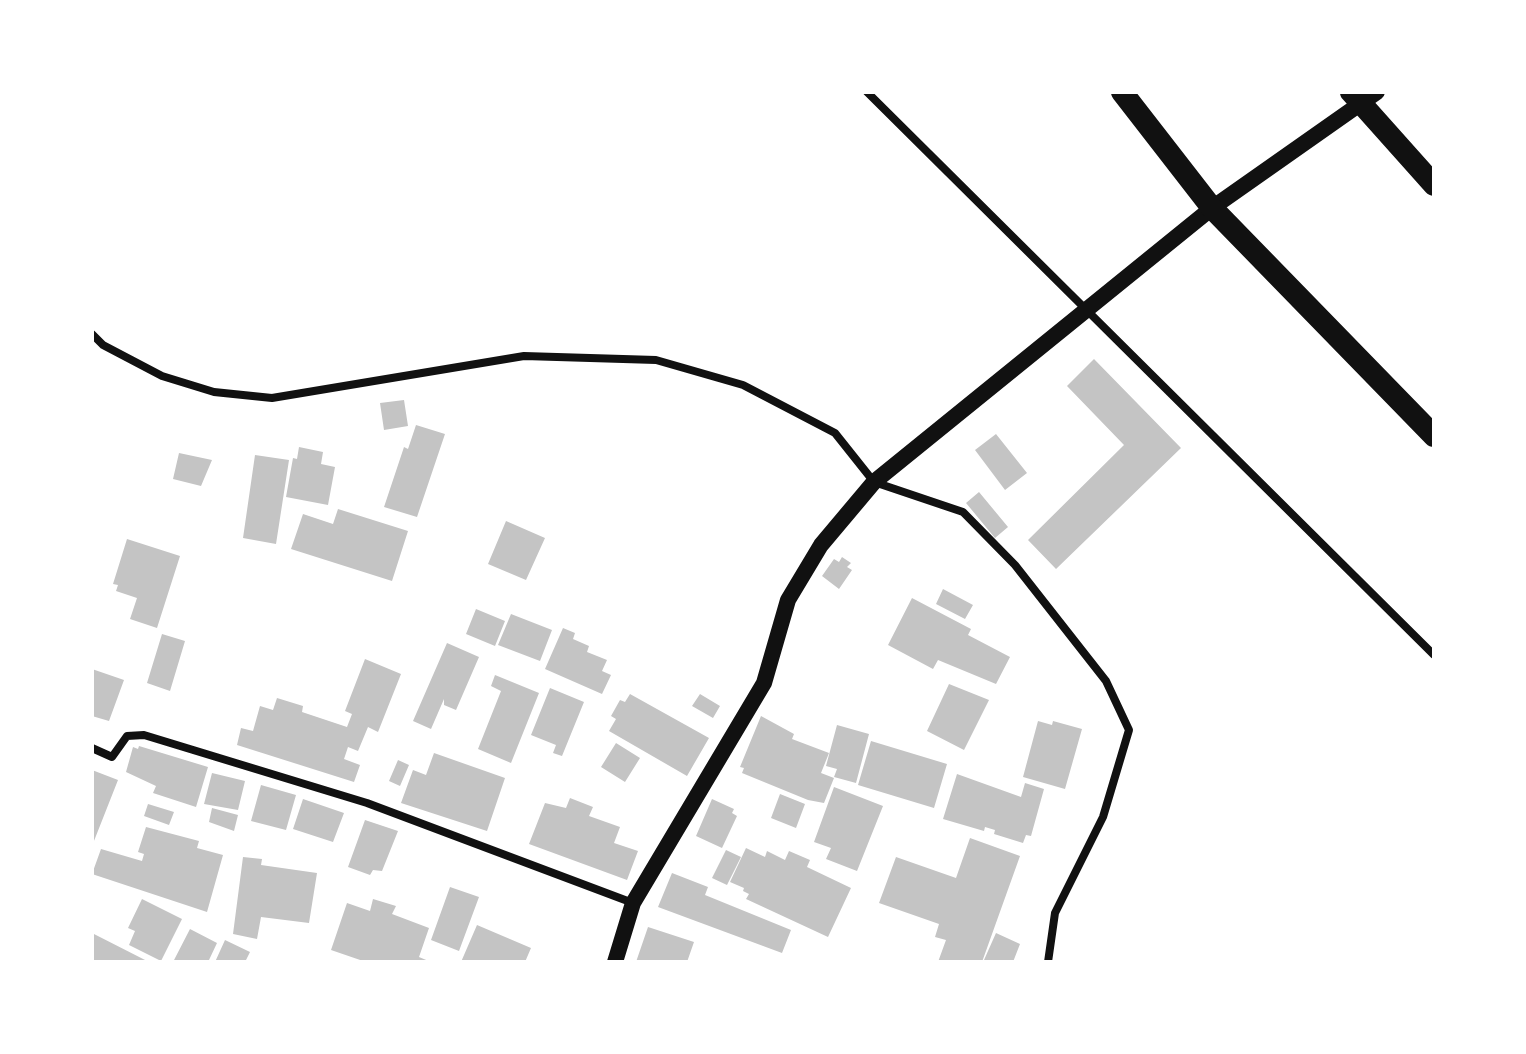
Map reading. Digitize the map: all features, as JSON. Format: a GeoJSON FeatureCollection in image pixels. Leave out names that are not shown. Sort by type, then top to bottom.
{"type":"FeatureCollection","features":[{"type":"Feature","properties":{"kind":"highway"},"geometry":{"type":"LineString","coordinates":[[1122,92],[1212,208],[1434,436]]}},
{"type":"Feature","properties":{"kind":"highway"},"geometry":{"type":"LineString","coordinates":[[1351,92],[1434,185]]}},
{"type":"Feature","properties":{"kind":"main road"},"geometry":{"type":"LineString","coordinates":[[615,962],[633,903],[764,683],[788,600],[821,545],[874,482],[1212,208],[1377,92]]}},
{"type":"Feature","properties":{"kind":"street"},"geometry":{"type":"LineString","coordinates":[[867,92],[1434,655]]}},
{"type":"Feature","properties":{"kind":"street"},"geometry":{"type":"LineString","coordinates":[[92,334],[103,345],[162,376],[214,392],[272,398],[524,356],[656,360],[743,385],[835,433],[874,482],[963,512],[1015,565],[1106,681],[1129,730],[1103,817],[1055,913],[1048,962]]}},
{"type":"Feature","properties":{"kind":"street"},"geometry":{"type":"LineString","coordinates":[[92,748],[112,757],[127,736],[144,735],[367,803],[633,903]]}},
{"type":"Feature","properties":{"kind":"building"},"geometry":{"type":"Polygon","coordinates":[[[1094,359],[1181,448],[1056,569],[1028,540],[1124,445],[1067,386],[1094,359]]]}},
{"type":"Feature","properties":{"kind":"building"},"geometry":{"type":"Polygon","coordinates":[[[404,400],[408,426],[384,430],[380,403],[404,400]]]}},
{"type":"Feature","properties":{"kind":"building"},"geometry":{"type":"Polygon","coordinates":[[[416,425],[445,434],[417,517],[384,507],[404,447],[408,449],[416,425]]]}},
{"type":"Feature","properties":{"kind":"building"},"geometry":{"type":"Polygon","coordinates":[[[996,434],[1027,473],[1005,490],[975,450],[996,434]]]}},
{"type":"Feature","properties":{"kind":"building"},"geometry":{"type":"Polygon","coordinates":[[[299,447],[323,452],[321,464],[335,467],[328,505],[286,497],[293,458],[297,459],[299,447]]]}},
{"type":"Feature","properties":{"kind":"building"},"geometry":{"type":"Polygon","coordinates":[[[179,453],[212,460],[201,486],[173,479],[179,453]]]}},
{"type":"Feature","properties":{"kind":"building"},"geometry":{"type":"Polygon","coordinates":[[[255,455],[289,460],[276,544],[243,538],[255,455]]]}},
{"type":"Feature","properties":{"kind":"building"},"geometry":{"type":"Polygon","coordinates":[[[979,492],[1008,527],[995,538],[966,503],[979,492]]]}},
{"type":"Feature","properties":{"kind":"building"},"geometry":{"type":"Polygon","coordinates":[[[338,509],[408,531],[392,581],[291,549],[303,514],[333,524],[338,509]]]}},
{"type":"Feature","properties":{"kind":"building"},"geometry":{"type":"Polygon","coordinates":[[[506,521],[545,538],[526,580],[488,564],[506,521]]]}},
{"type":"Feature","properties":{"kind":"building"},"geometry":{"type":"Polygon","coordinates":[[[127,539],[180,556],[157,628],[130,619],[137,598],[116,591],[118,585],[113,584],[127,539]]]}},
{"type":"Feature","properties":{"kind":"building"},"geometry":{"type":"Polygon","coordinates":[[[842,557],[851,563],[847,567],[852,570],[839,589],[822,576],[834,559],[839,562],[842,557]]]}},
{"type":"Feature","properties":{"kind":"building"},"geometry":{"type":"Polygon","coordinates":[[[943,589],[973,605],[965,619],[936,604],[943,589]]]}},
{"type":"Feature","properties":{"kind":"building"},"geometry":{"type":"Polygon","coordinates":[[[912,598],[971,629],[968,635],[1010,657],[996,684],[938,660],[933,669],[888,645],[912,598]]]}},
{"type":"Feature","properties":{"kind":"building"},"geometry":{"type":"Polygon","coordinates":[[[476,609],[505,621],[495,646],[466,634],[476,609]]]}},
{"type":"Feature","properties":{"kind":"building"},"geometry":{"type":"Polygon","coordinates":[[[511,614],[552,630],[540,661],[498,645],[511,614]]]}},
{"type":"Feature","properties":{"kind":"building"},"geometry":{"type":"Polygon","coordinates":[[[563,628],[575,633],[573,639],[589,646],[587,652],[607,660],[602,671],[611,675],[602,694],[545,669],[563,628]]]}},
{"type":"Feature","properties":{"kind":"building"},"geometry":{"type":"Polygon","coordinates":[[[162,634],[185,641],[170,691],[147,683],[162,634]]]}},
{"type":"Feature","properties":{"kind":"building"},"geometry":{"type":"Polygon","coordinates":[[[447,643],[479,657],[456,710],[444,705],[444,699],[431,729],[413,721],[447,643]]]}},
{"type":"Feature","properties":{"kind":"building"},"geometry":{"type":"Polygon","coordinates":[[[365,659],[401,674],[378,732],[368,727],[358,751],[348,747],[344,759],[360,765],[354,782],[237,745],[241,728],[253,731],[260,706],[273,710],[277,698],[303,706],[302,712],[347,727],[352,714],[345,711],[365,659]]]}},
{"type":"Feature","properties":{"kind":"building"},"geometry":{"type":"Polygon","coordinates":[[[92,669],[124,680],[109,721],[92,716],[92,669]]]}},
{"type":"Feature","properties":{"kind":"building"},"geometry":{"type":"Polygon","coordinates":[[[495,675],[539,693],[511,763],[478,749],[501,691],[491,686],[495,675]]]}},
{"type":"Feature","properties":{"kind":"building"},"geometry":{"type":"Polygon","coordinates":[[[949,684],[989,700],[964,750],[927,731],[949,684]]]}},
{"type":"Feature","properties":{"kind":"building"},"geometry":{"type":"Polygon","coordinates":[[[550,688],[584,702],[562,756],[553,753],[556,745],[531,735],[550,688]]]}},
{"type":"Feature","properties":{"kind":"building"},"geometry":{"type":"Polygon","coordinates":[[[630,694],[709,738],[687,776],[609,731],[616,719],[611,716],[620,700],[625,702],[630,694]]]}},
{"type":"Feature","properties":{"kind":"building"},"geometry":{"type":"Polygon","coordinates":[[[700,694],[720,706],[713,718],[692,706],[700,694]]]}},
{"type":"Feature","properties":{"kind":"building"},"geometry":{"type":"Polygon","coordinates":[[[761,716],[794,734],[792,739],[829,753],[821,773],[834,778],[824,803],[808,800],[742,773],[744,768],[740,767],[761,716]]]}},
{"type":"Feature","properties":{"kind":"building"},"geometry":{"type":"Polygon","coordinates":[[[1038,721],[1052,725],[1053,721],[1082,729],[1065,789],[1023,777],[1038,721]]]}},
{"type":"Feature","properties":{"kind":"building"},"geometry":{"type":"Polygon","coordinates":[[[837,725],[869,734],[856,783],[834,777],[837,769],[826,766],[837,725]]]}},
{"type":"Feature","properties":{"kind":"building"},"geometry":{"type":"Polygon","coordinates":[[[871,741],[947,764],[934,808],[858,785],[871,741]]]}},
{"type":"Feature","properties":{"kind":"building"},"geometry":{"type":"Polygon","coordinates":[[[616,743],[640,758],[625,782],[601,767],[616,743]]]}},
{"type":"Feature","properties":{"kind":"building"},"geometry":{"type":"Polygon","coordinates":[[[139,746],[208,767],[196,807],[153,793],[156,786],[126,772],[133,747],[138,749],[139,746]]]}},
{"type":"Feature","properties":{"kind":"building"},"geometry":{"type":"Polygon","coordinates":[[[434,753],[505,778],[487,831],[401,803],[413,770],[426,775],[434,753]]]}},
{"type":"Feature","properties":{"kind":"building"},"geometry":{"type":"Polygon","coordinates":[[[398,760],[409,765],[400,786],[389,781],[398,760]]]}},
{"type":"Feature","properties":{"kind":"building"},"geometry":{"type":"Polygon","coordinates":[[[92,770],[118,780],[92,846],[92,770]]]}},
{"type":"Feature","properties":{"kind":"building"},"geometry":{"type":"Polygon","coordinates":[[[212,773],[245,781],[238,810],[204,804],[212,773]]]}},
{"type":"Feature","properties":{"kind":"building"},"geometry":{"type":"Polygon","coordinates":[[[957,774],[1021,797],[1025,783],[1044,789],[1031,836],[1026,835],[1023,843],[994,834],[995,830],[985,827],[984,831],[943,819],[957,774]]]}},
{"type":"Feature","properties":{"kind":"building"},"geometry":{"type":"Polygon","coordinates":[[[261,785],[296,795],[286,830],[251,821],[261,785]]]}},
{"type":"Feature","properties":{"kind":"building"},"geometry":{"type":"Polygon","coordinates":[[[834,787],[883,806],[857,871],[826,859],[831,848],[814,842],[834,787]]]}},
{"type":"Feature","properties":{"kind":"building"},"geometry":{"type":"Polygon","coordinates":[[[780,794],[805,804],[796,828],[771,818],[780,794]]]}},
{"type":"Feature","properties":{"kind":"building"},"geometry":{"type":"Polygon","coordinates":[[[570,798],[593,807],[589,816],[620,827],[614,843],[638,851],[627,880],[529,844],[545,803],[566,808],[570,798]]]}},
{"type":"Feature","properties":{"kind":"building"},"geometry":{"type":"Polygon","coordinates":[[[303,799],[344,813],[333,842],[293,829],[303,799]]]}},
{"type":"Feature","properties":{"kind":"building"},"geometry":{"type":"Polygon","coordinates":[[[712,799],[734,809],[732,813],[737,816],[722,848],[696,836],[712,799]]]}},
{"type":"Feature","properties":{"kind":"building"},"geometry":{"type":"Polygon","coordinates":[[[148,804],[174,812],[169,825],[144,816],[148,804]]]}},
{"type":"Feature","properties":{"kind":"building"},"geometry":{"type":"Polygon","coordinates":[[[212,808],[238,815],[234,831],[209,822],[212,808]]]}},
{"type":"Feature","properties":{"kind":"building"},"geometry":{"type":"Polygon","coordinates":[[[365,820],[398,831],[382,871],[373,870],[370,875],[348,867],[365,820]]]}},
{"type":"Feature","properties":{"kind":"building"},"geometry":{"type":"Polygon","coordinates":[[[146,827],[199,841],[197,848],[223,855],[207,912],[92,874],[101,849],[142,861],[144,854],[138,852],[146,827]]]}},
{"type":"Feature","properties":{"kind":"building"},"geometry":{"type":"Polygon","coordinates":[[[970,838],[1020,856],[982,962],[938,962],[946,940],[935,937],[939,924],[879,903],[896,857],[956,878],[970,838]]]}},
{"type":"Feature","properties":{"kind":"building"},"geometry":{"type":"Polygon","coordinates":[[[746,848],[765,857],[767,851],[785,860],[789,851],[810,860],[807,867],[851,888],[828,937],[746,899],[749,894],[743,891],[744,888],[730,882],[746,848]]]}},
{"type":"Feature","properties":{"kind":"building"},"geometry":{"type":"Polygon","coordinates":[[[726,850],[741,857],[727,885],[712,878],[726,850]]]}},
{"type":"Feature","properties":{"kind":"building"},"geometry":{"type":"Polygon","coordinates":[[[243,857],[262,859],[261,865],[317,873],[309,923],[261,917],[257,939],[233,934],[243,857]]]}},
{"type":"Feature","properties":{"kind":"building"},"geometry":{"type":"Polygon","coordinates":[[[672,873],[708,887],[705,895],[791,930],[782,953],[658,907],[672,873]]]}},
{"type":"Feature","properties":{"kind":"building"},"geometry":{"type":"Polygon","coordinates":[[[450,887],[479,897],[459,951],[431,940],[450,887]]]}},
{"type":"Feature","properties":{"kind":"building"},"geometry":{"type":"Polygon","coordinates":[[[142,899],[182,919],[161,961],[129,945],[135,931],[128,928],[142,899]]]}},
{"type":"Feature","properties":{"kind":"building"},"geometry":{"type":"Polygon","coordinates":[[[373,899],[396,906],[392,914],[429,928],[419,957],[431,962],[366,962],[331,950],[347,903],[370,911],[373,899]]]}},
{"type":"Feature","properties":{"kind":"building"},"geometry":{"type":"Polygon","coordinates":[[[477,925],[531,948],[525,962],[461,962],[477,925]]]}},
{"type":"Feature","properties":{"kind":"building"},"geometry":{"type":"Polygon","coordinates":[[[648,927],[694,942],[687,962],[636,962],[648,927]]]}},
{"type":"Feature","properties":{"kind":"building"},"geometry":{"type":"Polygon","coordinates":[[[190,929],[217,943],[209,960],[212,962],[173,962],[190,929]]]}},
{"type":"Feature","properties":{"kind":"building"},"geometry":{"type":"Polygon","coordinates":[[[92,933],[149,962],[92,962],[92,933]]]}},
{"type":"Feature","properties":{"kind":"building"},"geometry":{"type":"Polygon","coordinates":[[[996,933],[1020,944],[1013,962],[984,960],[996,933]]]}},
{"type":"Feature","properties":{"kind":"building"},"geometry":{"type":"Polygon","coordinates":[[[225,940],[250,952],[245,962],[215,962],[225,940]]]}}]}
